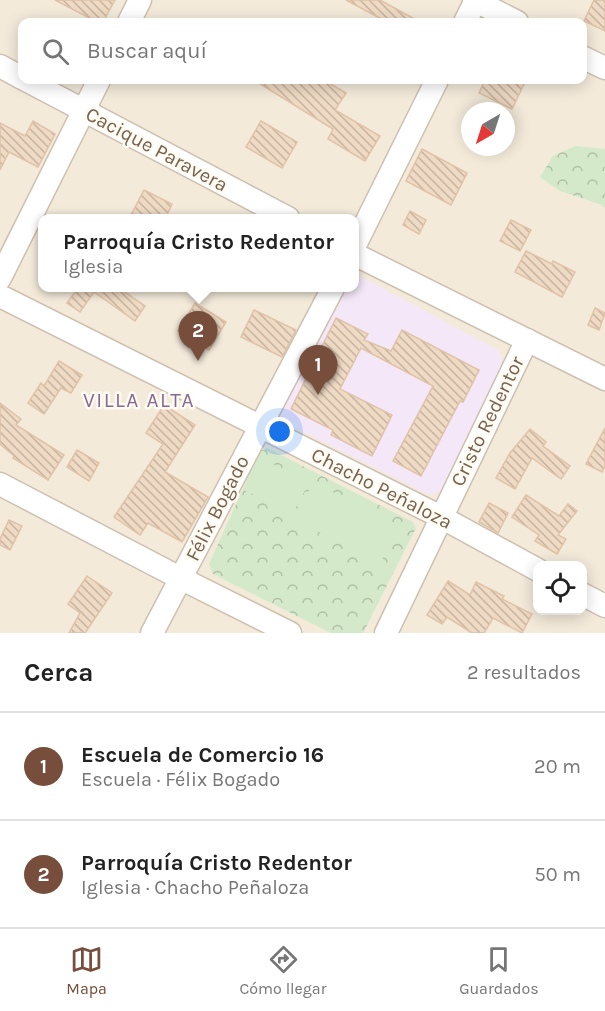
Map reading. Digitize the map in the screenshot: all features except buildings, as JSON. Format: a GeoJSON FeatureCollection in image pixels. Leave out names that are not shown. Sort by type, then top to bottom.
{"type":"FeatureCollection","features":[{"type":"Feature","properties":{"kind":"street"},"geometry":{"type":"LineString","coordinates":[[131,18],[140,0]]}},
{"type":"Feature","properties":{"kind":"street"},"geometry":{"type":"LineString","coordinates":[[467,18],[476,0],[510,18]]}},
{"type":"Feature","properties":{"kind":"street"},"geometry":{"type":"LineString","coordinates":[[587,59],[605,68]]}},
{"type":"Feature","properties":{"kind":"street","name":"Cacique Paravera"},"geometry":{"type":"LineString","coordinates":[[0,66],[18,76]]}},
{"type":"Feature","properties":{"kind":"street","name":"Cacique Paravera"},"geometry":{"type":"LineString","coordinates":[[34,84],[279,214]]}},
{"type":"Feature","properties":{"kind":"street"},"geometry":{"type":"LineString","coordinates":[[0,278],[97,84]]}},
{"type":"Feature","properties":{"kind":"street"},"geometry":{"type":"LineString","coordinates":[[359,237],[435,84]]}},
{"type":"Feature","properties":{"kind":"street"},"geometry":{"type":"LineString","coordinates":[[359,256],[605,379]]}},
{"type":"Feature","properties":{"kind":"street","name":"Félix Bogado"},"geometry":{"type":"LineString","coordinates":[[152,633],[258,427],[331,292]]}},
{"type":"Feature","properties":{"kind":"street","name":"Chacho Peñaloza"},"geometry":{"type":"LineString","coordinates":[[0,296],[441,517],[533,568]]}},
{"type":"Feature","properties":{"kind":"street","name":"Cristo Redentor"},"geometry":{"type":"LineString","coordinates":[[386,633],[527,340]]}},
{"type":"Feature","properties":{"kind":"street"},"geometry":{"type":"LineString","coordinates":[[0,484],[180,579],[290,633]]}},
{"type":"Feature","properties":{"kind":"street"},"geometry":{"type":"LineString","coordinates":[[587,597],[605,606]]}},
{"type":"Feature","properties":{"kind":"shaded area"},"geometry":{"type":"Polygon","coordinates":[[[0,0],[605,0],[605,633],[0,633],[0,0]]]}},
{"type":"Feature","properties":{"kind":"shaded area"},"geometry":{"type":"Polygon","coordinates":[[[359,276],[498,350],[504,363],[441,491],[429,495],[280,420],[278,411],[339,292],[359,292],[359,276]]]}},
{"type":"Feature","properties":{"kind":"green space"},"geometry":{"type":"Polygon","coordinates":[[[575,146],[605,149],[605,208],[560,191],[540,177],[553,156],[575,146]]]}},
{"type":"Feature","properties":{"kind":"green space"},"geometry":{"type":"Polygon","coordinates":[[[267,448],[413,522],[416,528],[363,633],[331,633],[213,574],[209,564],[260,451],[267,448]]]}},
{"type":"Feature","properties":{"kind":"green space"},"geometry":{"type":"Polygon","coordinates":[[[261,458],[309,483],[292,515],[244,490],[261,458]]]}},
{"type":"Feature","properties":{"kind":"green space"},"geometry":{"type":"Polygon","coordinates":[[[313,482],[399,526],[380,564],[295,519],[313,482]]]}},
{"type":"Feature","properties":{"kind":"place","name":"Parroquía Cristo Redentor"},"geometry":{"type":"Point","coordinates":[198,361]}},
{"type":"Feature","properties":{"kind":"place","name":"Escuela de Comercio 16"},"geometry":{"type":"Point","coordinates":[318,395]}},
{"type":"Feature","properties":{"kind":"district","name":"VILLA ALTA"},"geometry":{"type":"Point","coordinates":[139,400]}}]}
